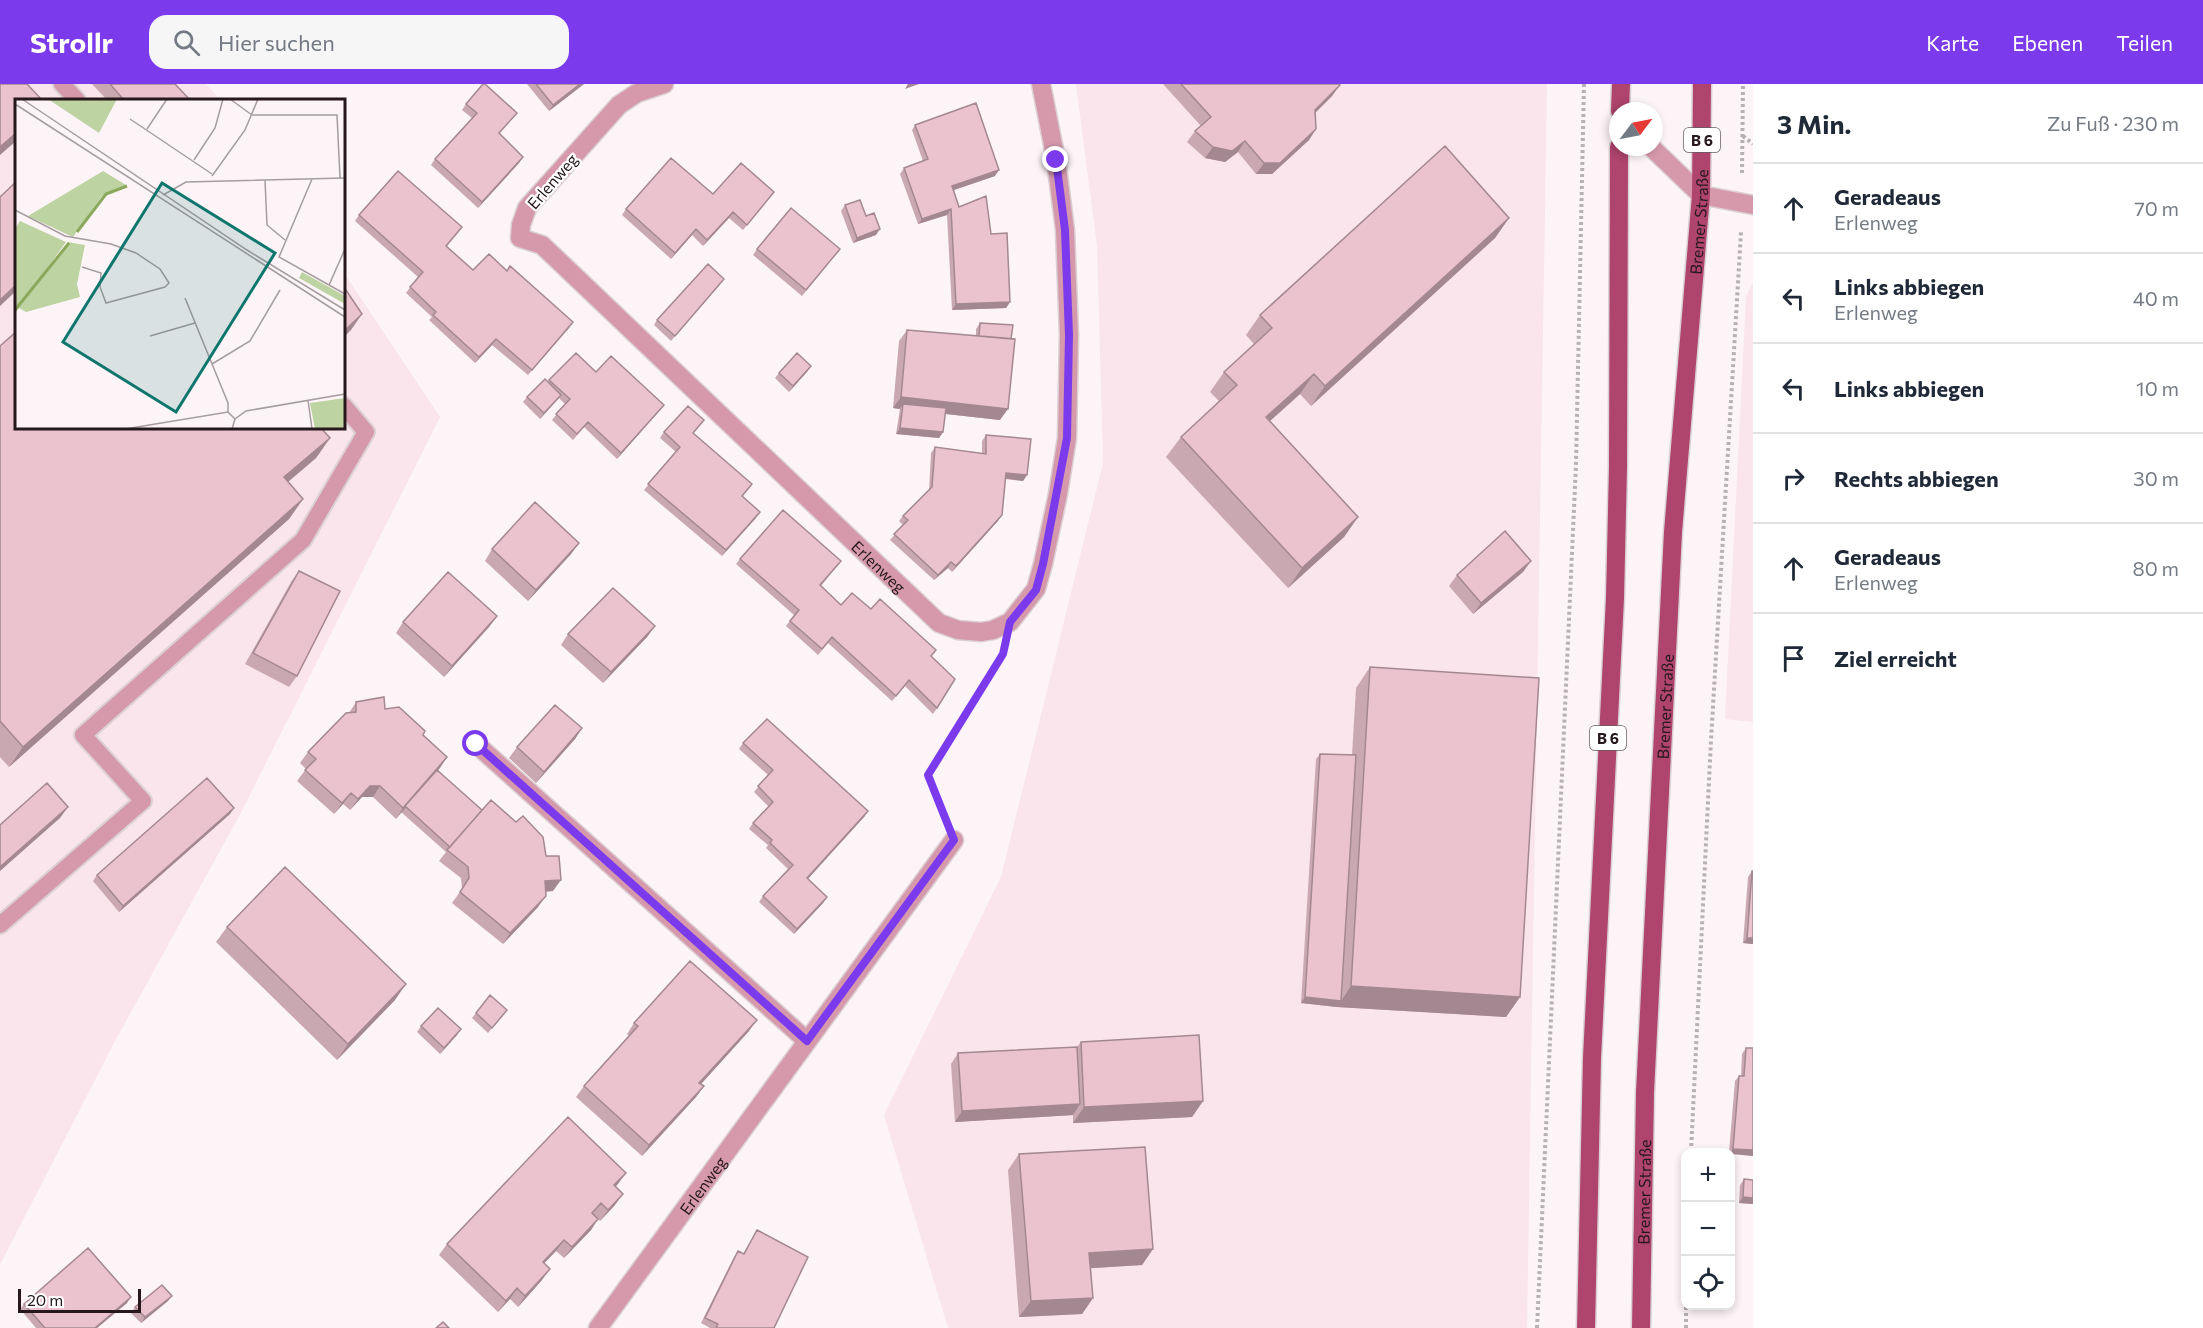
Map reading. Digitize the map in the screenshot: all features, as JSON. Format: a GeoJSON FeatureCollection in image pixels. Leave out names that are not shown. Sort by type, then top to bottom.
{"type":"FeatureCollection","features":[{"type":"Feature","properties":{"kind":"main road"},"geometry":{"type":"LineString","coordinates":[[1620,102],[1621,84]]}},
{"type":"Feature","properties":{"kind":"main road","name":"Bremer Straße"},"geometry":{"type":"LineString","coordinates":[[1641,1328],[1645,1093],[1673,532],[1701,195],[1702,84]]}},
{"type":"Feature","properties":{"kind":"main road","name":"B 6"},"geometry":{"type":"LineString","coordinates":[[1586,1328],[1592,1058],[1615,598],[1619,156]]}},
{"type":"Feature","properties":{"kind":"street","name":"Erlenweg"},"geometry":{"type":"LineString","coordinates":[[664,84],[637,93],[619,105],[527,208],[521,225],[520,238],[542,245],[939,623],[958,630],[981,632],[993,630],[1010,622]]}},
{"type":"Feature","properties":{"kind":"street"},"geometry":{"type":"LineString","coordinates":[[1010,622],[1036,590],[1058,494],[1067,438],[1069,335],[1065,230],[1056,160],[1041,84]]}},
{"type":"Feature","properties":{"kind":"street"},"geometry":{"type":"LineString","coordinates":[[1660,156],[1701,195],[1748,203]]}},
{"type":"Feature","properties":{"kind":"street"},"geometry":{"type":"LineString","coordinates":[[476,744],[807,1041]]}},
{"type":"Feature","properties":{"kind":"street","name":"Erlenweg"},"geometry":{"type":"LineString","coordinates":[[598,1328],[954,840]]}},
{"type":"Feature","properties":{"kind":"lane"},"geometry":{"type":"LineString","coordinates":[[62,84],[76,99]]}},
{"type":"Feature","properties":{"kind":"lane"},"geometry":{"type":"LineString","coordinates":[[0,926],[143,801],[83,735],[303,540],[366,432],[345,407]]}},
{"type":"Feature","properties":{"kind":"path"},"geometry":{"type":"LineString","coordinates":[[1537,1328],[1576,464],[1584,84]]}},
{"type":"Feature","properties":{"kind":"path"},"geometry":{"type":"LineString","coordinates":[[1691,1148],[1711,740],[1748,203],[1743,136],[1743,84]]}},
{"type":"Feature","properties":{"kind":"path"},"geometry":{"type":"LineString","coordinates":[[1743,136],[1753,144]]}},
{"type":"Feature","properties":{"kind":"path"},"geometry":{"type":"LineString","coordinates":[[954,840],[928,775],[1003,654],[1010,622]]}},
{"type":"Feature","properties":{"kind":"path"},"geometry":{"type":"LineString","coordinates":[[1686,1310],[1686,1328]]}},
{"type":"Feature","properties":{"kind":"shaded area"},"geometry":{"type":"Polygon","coordinates":[[[0,84],[206,84],[219,99],[15,99],[15,429],[345,429],[345,274],[440,417],[243,809],[114,1043],[0,1265],[0,84]]]}},
{"type":"Feature","properties":{"kind":"shaded area"},"geometry":{"type":"Polygon","coordinates":[[[1076,84],[1547,84],[1527,1328],[948,1328],[884,1115],[1001,877],[1103,463],[1097,246],[1076,84]]]}},
{"type":"Feature","properties":{"kind":"shaded area"},"geometry":{"type":"Polygon","coordinates":[[[1753,282],[1753,722],[1725,719],[1746,297],[1753,282]]]}},
{"type":"Feature","properties":{"kind":"building"},"geometry":{"type":"Polygon","coordinates":[[[0,84],[27,84],[41,99],[15,99],[15,134],[0,147],[0,84]]]}},
{"type":"Feature","properties":{"kind":"building"},"geometry":{"type":"Polygon","coordinates":[[[110,84],[175,84],[189,99],[123,99],[110,84]]]}},
{"type":"Feature","properties":{"kind":"building"},"geometry":{"type":"Polygon","coordinates":[[[483,84],[517,113],[499,133],[523,157],[482,202],[435,159],[477,113],[466,104],[483,84]]]}},
{"type":"Feature","properties":{"kind":"building"},"geometry":{"type":"Polygon","coordinates":[[[536,84],[580,84],[553,105],[536,84]]]}},
{"type":"Feature","properties":{"kind":"building"},"geometry":{"type":"Polygon","coordinates":[[[1181,84],[1340,85],[1315,110],[1316,129],[1280,163],[1264,163],[1245,141],[1232,151],[1213,147],[1195,131],[1211,117],[1181,84]]]}},
{"type":"Feature","properties":{"kind":"building"},"geometry":{"type":"Polygon","coordinates":[[[976,103],[999,170],[952,186],[959,207],[986,196],[991,234],[1007,233],[1010,302],[956,304],[951,209],[922,219],[904,168],[928,159],[915,125],[976,103]]]}},
{"type":"Feature","properties":{"kind":"building"},"geometry":{"type":"Polygon","coordinates":[[[1445,146],[1509,218],[1325,386],[1314,374],[1266,417],[1358,517],[1302,568],[1181,437],[1237,385],[1224,372],[1272,328],[1260,315],[1445,146]]]}},
{"type":"Feature","properties":{"kind":"building"},"geometry":{"type":"Polygon","coordinates":[[[671,158],[713,194],[741,163],[774,192],[747,225],[733,212],[707,240],[696,229],[675,253],[626,209],[671,158]]]}},
{"type":"Feature","properties":{"kind":"building"},"geometry":{"type":"Polygon","coordinates":[[[398,171],[462,227],[446,246],[473,270],[489,254],[507,271],[510,266],[573,322],[532,370],[496,339],[479,357],[433,315],[436,312],[410,287],[423,272],[359,215],[398,171]]]}},
{"type":"Feature","properties":{"kind":"building"},"geometry":{"type":"Polygon","coordinates":[[[15,183],[15,286],[0,300],[0,197],[15,183]]]}},
{"type":"Feature","properties":{"kind":"building"},"geometry":{"type":"Polygon","coordinates":[[[860,200],[866,216],[874,213],[880,229],[857,238],[845,205],[860,200]]]}},
{"type":"Feature","properties":{"kind":"building"},"geometry":{"type":"Polygon","coordinates":[[[791,208],[840,249],[806,290],[757,249],[791,208]]]}},
{"type":"Feature","properties":{"kind":"building"},"geometry":{"type":"Polygon","coordinates":[[[708,264],[724,279],[675,336],[657,320],[708,264]]]}},
{"type":"Feature","properties":{"kind":"building"},"geometry":{"type":"Polygon","coordinates":[[[345,288],[362,314],[345,330],[345,288]]]}},
{"type":"Feature","properties":{"kind":"building"},"geometry":{"type":"Polygon","coordinates":[[[980,323],[1013,325],[1011,339],[979,336],[980,323]]]}},
{"type":"Feature","properties":{"kind":"building"},"geometry":{"type":"Polygon","coordinates":[[[907,330],[1015,339],[1008,409],[901,397],[907,330]]]}},
{"type":"Feature","properties":{"kind":"building"},"geometry":{"type":"Polygon","coordinates":[[[15,333],[15,429],[322,429],[330,438],[284,477],[303,499],[23,747],[0,721],[0,346],[15,333]]]}},
{"type":"Feature","properties":{"kind":"building"},"geometry":{"type":"Polygon","coordinates":[[[576,353],[596,372],[611,356],[664,405],[621,453],[588,422],[577,434],[556,414],[570,399],[549,380],[576,353]]]}},
{"type":"Feature","properties":{"kind":"building"},"geometry":{"type":"Polygon","coordinates":[[[797,353],[811,366],[793,386],[779,373],[797,353]]]}},
{"type":"Feature","properties":{"kind":"building"},"geometry":{"type":"Polygon","coordinates":[[[545,379],[561,395],[544,413],[527,397],[545,379]]]}},
{"type":"Feature","properties":{"kind":"building"},"geometry":{"type":"Polygon","coordinates":[[[903,404],[946,408],[943,432],[900,428],[903,404]]]}},
{"type":"Feature","properties":{"kind":"building"},"geometry":{"type":"Polygon","coordinates":[[[688,406],[704,420],[693,433],[752,484],[742,496],[760,512],[726,550],[648,484],[680,447],[664,432],[688,406]]]}},
{"type":"Feature","properties":{"kind":"building"},"geometry":{"type":"Polygon","coordinates":[[[986,435],[1031,439],[1027,475],[1006,473],[1002,515],[956,566],[951,562],[938,575],[894,534],[908,520],[903,516],[932,487],[935,447],[986,454],[986,435]]]}},
{"type":"Feature","properties":{"kind":"building"},"geometry":{"type":"Polygon","coordinates":[[[535,502],[579,543],[536,590],[492,549],[535,502]]]}},
{"type":"Feature","properties":{"kind":"building"},"geometry":{"type":"Polygon","coordinates":[[[783,510],[841,561],[820,585],[841,605],[852,593],[871,609],[880,599],[936,650],[931,656],[955,679],[937,708],[909,680],[896,696],[832,637],[822,649],[790,621],[799,610],[740,559],[783,510]]]}},
{"type":"Feature","properties":{"kind":"building"},"geometry":{"type":"Polygon","coordinates":[[[1505,531],[1531,561],[1481,603],[1457,575],[1505,531]]]}},
{"type":"Feature","properties":{"kind":"building"},"geometry":{"type":"Polygon","coordinates":[[[299,571],[340,591],[297,676],[253,653],[299,571]]]}},
{"type":"Feature","properties":{"kind":"building"},"geometry":{"type":"Polygon","coordinates":[[[448,572],[497,616],[452,666],[403,622],[448,572]]]}},
{"type":"Feature","properties":{"kind":"building"},"geometry":{"type":"Polygon","coordinates":[[[613,588],[655,626],[611,672],[568,634],[613,588]]]}},
{"type":"Feature","properties":{"kind":"building"},"geometry":{"type":"Polygon","coordinates":[[[1370,667],[1539,678],[1520,997],[1351,986],[1370,667]]]}},
{"type":"Feature","properties":{"kind":"building"},"geometry":{"type":"Polygon","coordinates":[[[384,697],[385,709],[399,707],[425,731],[423,735],[447,757],[403,808],[380,786],[370,786],[358,799],[351,793],[342,803],[305,770],[316,759],[308,752],[346,713],[356,712],[356,702],[384,697]]]}},
{"type":"Feature","properties":{"kind":"building"},"geometry":{"type":"Polygon","coordinates":[[[555,705],[582,728],[544,772],[517,747],[555,705]]]}},
{"type":"Feature","properties":{"kind":"building"},"geometry":{"type":"Polygon","coordinates":[[[767,719],[868,811],[807,878],[827,897],[797,929],[763,896],[793,865],[770,843],[772,840],[753,823],[773,802],[758,786],[773,770],[743,743],[767,719]]]}},
{"type":"Feature","properties":{"kind":"building"},"geometry":{"type":"Polygon","coordinates":[[[1320,754],[1356,755],[1341,1001],[1305,997],[1320,754]]]}},
{"type":"Feature","properties":{"kind":"building"},"geometry":{"type":"Polygon","coordinates":[[[437,770],[482,810],[450,847],[405,806],[437,770]]]}},
{"type":"Feature","properties":{"kind":"building"},"geometry":{"type":"Polygon","coordinates":[[[207,778],[234,808],[123,906],[97,875],[207,778]]]}},
{"type":"Feature","properties":{"kind":"building"},"geometry":{"type":"Polygon","coordinates":[[[47,783],[68,807],[0,867],[0,825],[47,783]]]}},
{"type":"Feature","properties":{"kind":"building"},"geometry":{"type":"Polygon","coordinates":[[[491,800],[516,822],[523,816],[543,837],[546,856],[559,856],[561,880],[545,881],[546,896],[510,933],[460,892],[469,878],[468,867],[447,850],[491,800]]]}},
{"type":"Feature","properties":{"kind":"building"},"geometry":{"type":"Polygon","coordinates":[[[285,867],[406,984],[348,1044],[227,927],[285,867]]]}},
{"type":"Feature","properties":{"kind":"building"},"geometry":{"type":"Polygon","coordinates":[[[1752,871],[1753,938],[1747,938],[1752,871]]]}},
{"type":"Feature","properties":{"kind":"building"},"geometry":{"type":"Polygon","coordinates":[[[690,961],[757,1020],[699,1083],[704,1086],[649,1145],[584,1086],[638,1026],[634,1023],[690,961]]]}},
{"type":"Feature","properties":{"kind":"building"},"geometry":{"type":"Polygon","coordinates":[[[490,995],[507,1010],[492,1028],[476,1013],[490,995]]]}},
{"type":"Feature","properties":{"kind":"building"},"geometry":{"type":"Polygon","coordinates":[[[438,1008],[461,1029],[444,1048],[421,1026],[438,1008]]]}},
{"type":"Feature","properties":{"kind":"building"},"geometry":{"type":"Polygon","coordinates":[[[1199,1035],[1203,1101],[1084,1107],[1081,1042],[1199,1035]]]}},
{"type":"Feature","properties":{"kind":"building"},"geometry":{"type":"Polygon","coordinates":[[[1077,1047],[1080,1104],[962,1111],[958,1053],[1077,1047]]]}},
{"type":"Feature","properties":{"kind":"building"},"geometry":{"type":"Polygon","coordinates":[[[1746,1048],[1753,1048],[1753,1150],[1733,1148],[1739,1076],[1744,1076],[1746,1048]]]}},
{"type":"Feature","properties":{"kind":"building"},"geometry":{"type":"Polygon","coordinates":[[[568,1117],[626,1173],[614,1185],[623,1194],[608,1210],[601,1203],[592,1213],[598,1219],[572,1247],[564,1240],[543,1262],[550,1269],[525,1296],[517,1288],[506,1301],[447,1244],[568,1117]]]}},
{"type":"Feature","properties":{"kind":"building"},"geometry":{"type":"Polygon","coordinates":[[[1145,1147],[1153,1249],[1089,1253],[1093,1298],[1031,1301],[1019,1154],[1145,1147]]]}},
{"type":"Feature","properties":{"kind":"building"},"geometry":{"type":"Polygon","coordinates":[[[1744,1179],[1753,1180],[1753,1198],[1743,1197],[1744,1179]]]}},
{"type":"Feature","properties":{"kind":"building"},"geometry":{"type":"Polygon","coordinates":[[[757,1230],[808,1257],[774,1328],[716,1328],[718,1324],[705,1318],[738,1251],[744,1254],[757,1230]]]}},
{"type":"Feature","properties":{"kind":"building"},"geometry":{"type":"Polygon","coordinates":[[[88,1248],[131,1297],[95,1328],[45,1328],[24,1304],[88,1248]]]}},
{"type":"Feature","properties":{"kind":"building"},"geometry":{"type":"Polygon","coordinates":[[[162,1285],[172,1296],[145,1317],[135,1307],[162,1285]]]}},
{"type":"Feature","properties":{"kind":"building"},"geometry":{"type":"Polygon","coordinates":[[[443,1322],[449,1328],[436,1328],[443,1322]]]}},
{"type":"Feature","properties":{"kind":"route"},"geometry":{"type":"LineString","coordinates":[[476,744],[807,1041],[954,840],[928,775],[1003,654],[1010,622],[1036,590],[1058,494],[1067,438],[1069,335],[1065,230],[1056,160]]}}]}
